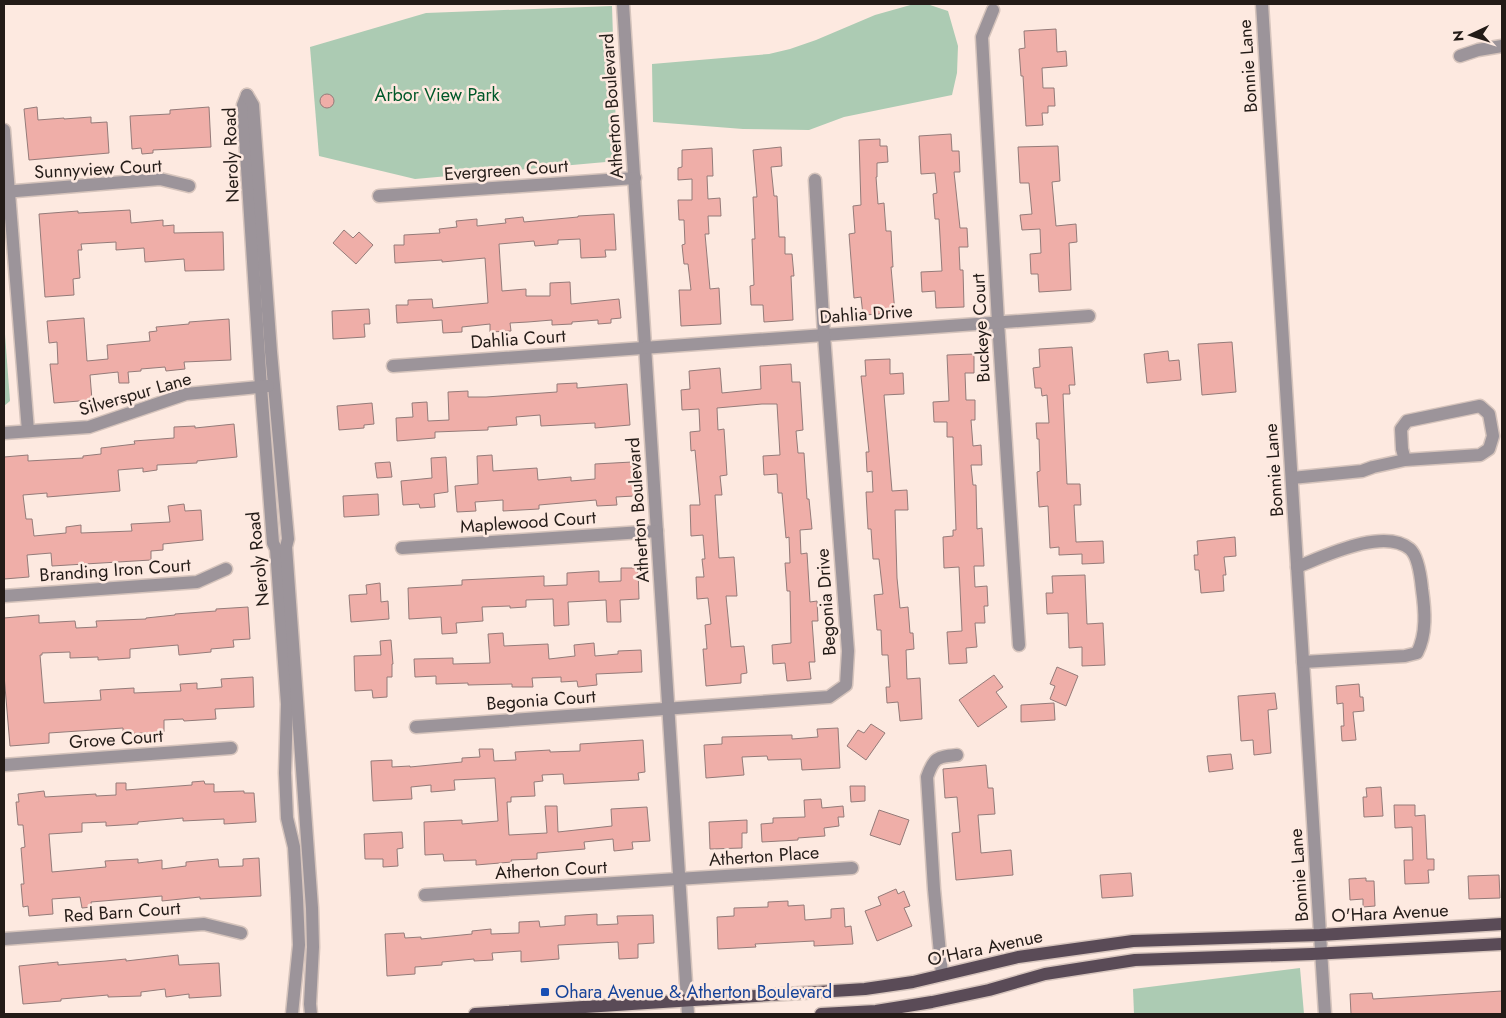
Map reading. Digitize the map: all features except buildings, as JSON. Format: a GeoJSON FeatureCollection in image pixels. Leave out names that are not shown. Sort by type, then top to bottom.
{"type":"FeatureCollection","features":[{"type":"Feature","properties":{"kind":"main road","name":"O'Hara Avenue"},"geometry":{"type":"LineString","coordinates":[[475,1014],[865,989],[912,982],[1018,957],[1133,941],[1320,935],[1502,924]]}},
{"type":"Feature","properties":{"kind":"main road","name":"O'Hara Avenue"},"geometry":{"type":"LineString","coordinates":[[821,1014],[876,1011],[932,1002],[989,990],[1045,974],[1135,960],[1502,944]]}},
{"type":"Feature","properties":{"kind":"street","name":"Atherton Boulevard"},"geometry":{"type":"LineString","coordinates":[[623,4],[688,1014]]}},
{"type":"Feature","properties":{"kind":"street","name":"Bonnie Lane"},"geometry":{"type":"LineString","coordinates":[[1262,4],[1326,1014]]}},
{"type":"Feature","properties":{"kind":"street","name":"Buckeye Court"},"geometry":{"type":"LineString","coordinates":[[993,10],[982,37],[1019,645]]}},
{"type":"Feature","properties":{"kind":"street"},"geometry":{"type":"LineString","coordinates":[[1460,56],[1478,50],[1502,46]]}},
{"type":"Feature","properties":{"kind":"street","name":"Neroly Road"},"geometry":{"type":"LineString","coordinates":[[292,1014],[298,944],[297,898],[294,847],[287,818],[284,773],[287,704],[276,548],[273,543],[261,387],[244,105],[247,95],[253,105],[271,352],[288,539],[286,547],[312,908],[313,947],[310,1004],[312,1014]]}},
{"type":"Feature","properties":{"kind":"street"},"geometry":{"type":"LineString","coordinates":[[4,130],[6,192],[28,431]]}},
{"type":"Feature","properties":{"kind":"street","name":"Evergreen Court"},"geometry":{"type":"LineString","coordinates":[[379,196],[635,178]]}},
{"type":"Feature","properties":{"kind":"street","name":"Sunnyview Court"},"geometry":{"type":"LineString","coordinates":[[6,192],[160,179],[189,186]]}},
{"type":"Feature","properties":{"kind":"street"},"geometry":{"type":"LineString","coordinates":[[815,180],[824,335]]}},
{"type":"Feature","properties":{"kind":"street","name":"Dahlia Drive"},"geometry":{"type":"LineString","coordinates":[[645,347],[1089,316]]}},
{"type":"Feature","properties":{"kind":"street","name":"Begonia Drive"},"geometry":{"type":"LineString","coordinates":[[668,708],[829,697],[846,685],[848,651],[824,335]]}},
{"type":"Feature","properties":{"kind":"street","name":"Dahlia Court"},"geometry":{"type":"LineString","coordinates":[[394,366],[645,347]]}},
{"type":"Feature","properties":{"kind":"street","name":"Silverspur Lane"},"geometry":{"type":"LineString","coordinates":[[4,433],[89,428],[186,394],[275,385]]}},
{"type":"Feature","properties":{"kind":"street"},"geometry":{"type":"LineString","coordinates":[[1292,478],[1362,471],[1405,460],[1480,455],[1489,449],[1493,436],[1489,414],[1480,406],[1407,421],[1401,429],[1402,449],[1405,460]]}},
{"type":"Feature","properties":{"kind":"street","name":"Maplewood Court"},"geometry":{"type":"LineString","coordinates":[[402,548],[657,531]]}},
{"type":"Feature","properties":{"kind":"street"},"geometry":{"type":"LineString","coordinates":[[1297,567],[1355,545],[1387,540],[1398,543],[1412,550],[1420,570],[1425,610],[1422,643],[1417,653],[1405,656],[1303,662]]}},
{"type":"Feature","properties":{"kind":"street","name":"Branding Iron Court"},"geometry":{"type":"LineString","coordinates":[[4,596],[197,582],[226,569]]}},
{"type":"Feature","properties":{"kind":"street","name":"Begonia Court"},"geometry":{"type":"LineString","coordinates":[[416,727],[668,708]]}},
{"type":"Feature","properties":{"kind":"street","name":"Grove Court"},"geometry":{"type":"LineString","coordinates":[[4,765],[231,748]]}},
{"type":"Feature","properties":{"kind":"street"},"geometry":{"type":"LineString","coordinates":[[942,975],[927,777],[931,765],[939,757],[957,755]]}},
{"type":"Feature","properties":{"kind":"street","name":"Atherton Place"},"geometry":{"type":"LineString","coordinates":[[679,880],[852,868]]}},
{"type":"Feature","properties":{"kind":"street","name":"Atherton Court"},"geometry":{"type":"LineString","coordinates":[[425,895],[679,880]]}},
{"type":"Feature","properties":{"kind":"street","name":"Red Barn Court"},"geometry":{"type":"LineString","coordinates":[[4,938],[204,924],[241,933]]}},
{"type":"Feature","properties":{"kind":"green space"},"geometry":{"type":"Polygon","coordinates":[[[914,4],[927,4],[948,11],[958,46],[957,73],[952,95],[844,117],[809,130],[743,129],[653,122],[652,64],[769,54],[816,40],[875,15],[914,4]]]}},
{"type":"Feature","properties":{"kind":"green space","name":"Arbor View Park"},"geometry":{"type":"Polygon","coordinates":[[[612,6],[617,161],[415,179],[319,156],[310,47],[426,13],[612,6]]]}},
{"type":"Feature","properties":{"kind":"green space"},"geometry":{"type":"Polygon","coordinates":[[[4,321],[10,401],[4,406],[4,321]]]}},
{"type":"Feature","properties":{"kind":"green space"},"geometry":{"type":"Polygon","coordinates":[[[1300,968],[1304,1014],[1134,1014],[1133,989],[1300,968]]]}},
{"type":"Feature","properties":{"kind":"place","name":"Ohara Avenue & Atherton Boulevard"},"geometry":{"type":"Point","coordinates":[545,992]}}]}
